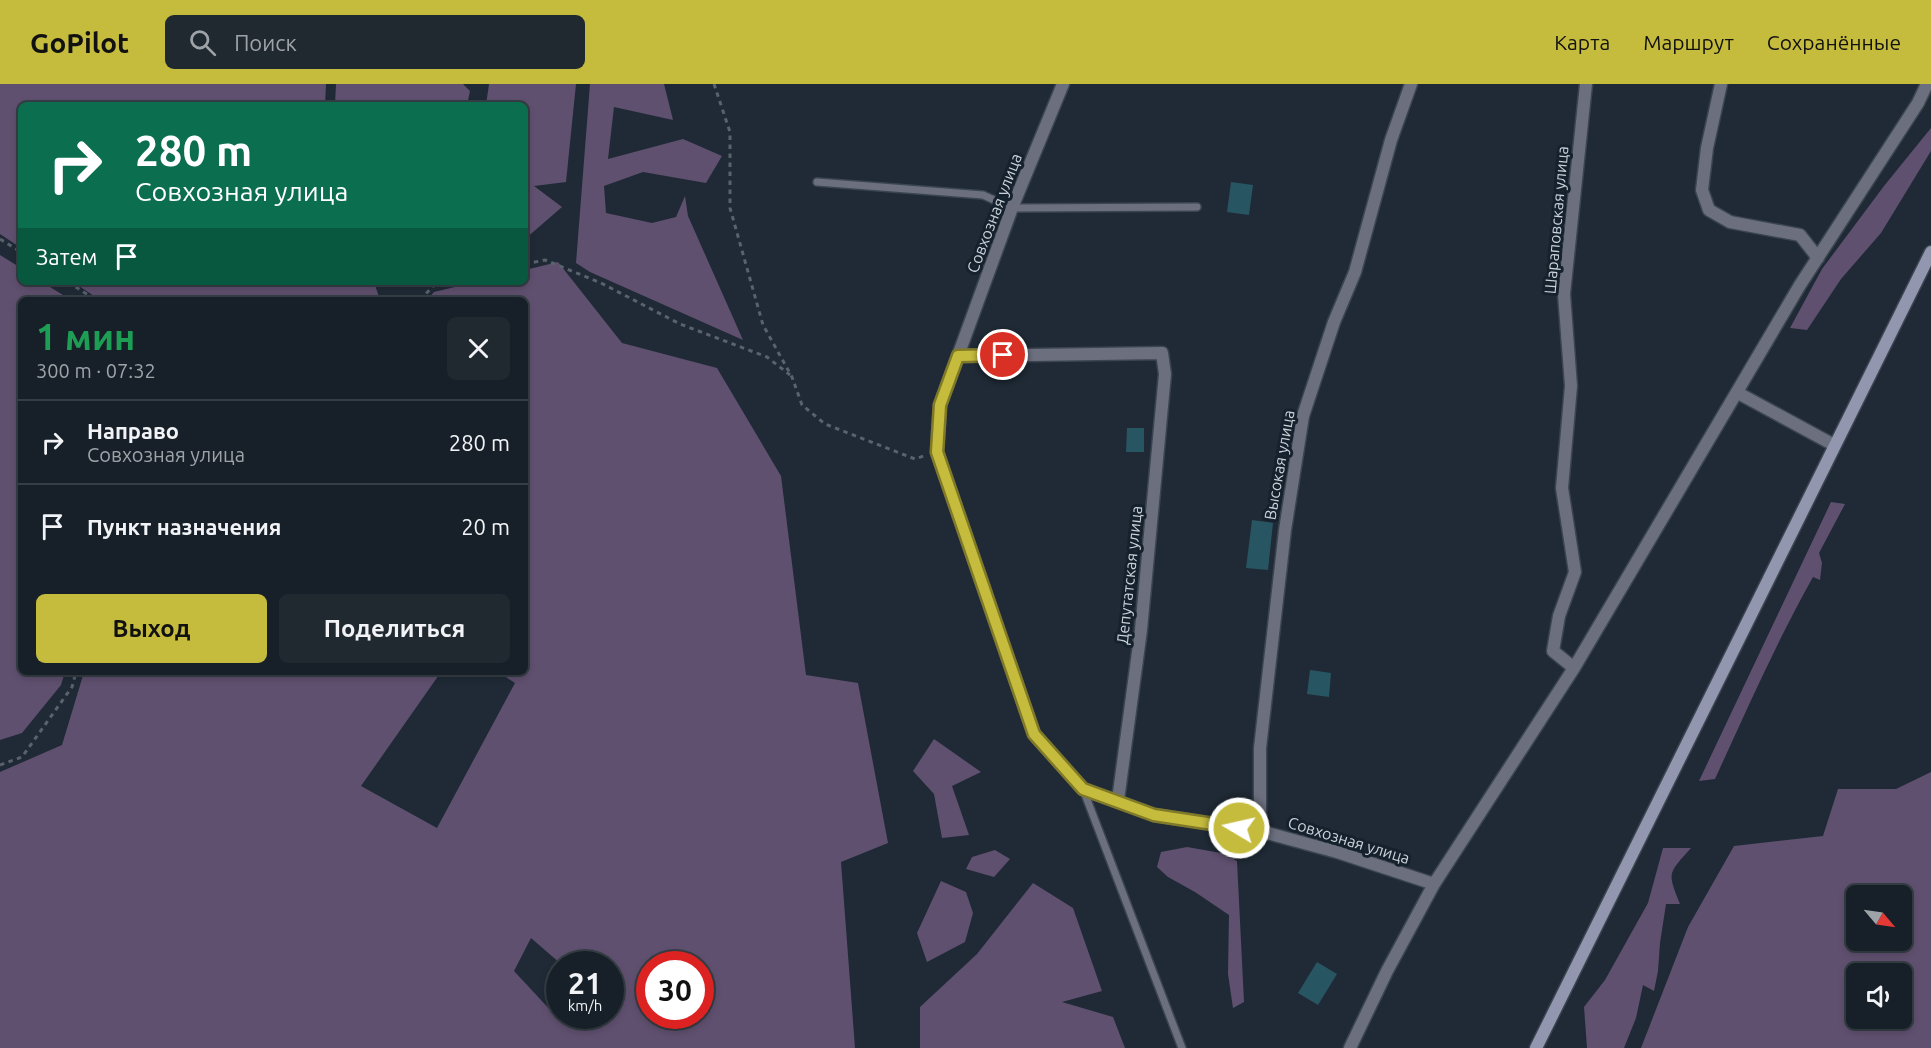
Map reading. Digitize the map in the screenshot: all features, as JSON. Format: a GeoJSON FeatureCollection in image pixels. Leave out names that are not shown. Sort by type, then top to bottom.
{"type":"FeatureCollection","features":[{"type":"Feature","properties":{"kind":"street","name":"Совхозная улица"},"geometry":{"type":"LineString","coordinates":[[1063,84],[1012,208],[940,405],[937,452],[1034,734],[1083,789],[1154,815],[1260,831],[1337,852],[1434,884]]}},
{"type":"Feature","properties":{"kind":"street","name":"Высокая улица"},"geometry":{"type":"LineString","coordinates":[[1260,831],[1260,748],[1285,530],[1303,416],[1334,322],[1355,272],[1391,140],[1411,84]]}},
{"type":"Feature","properties":{"kind":"street","name":"Шараповская улица"},"geometry":{"type":"LineString","coordinates":[[1574,668],[1553,651],[1559,616],[1575,572],[1562,488],[1571,386],[1564,294],[1586,84]]}},
{"type":"Feature","properties":{"kind":"street"},"geometry":{"type":"LineString","coordinates":[[1721,84],[1707,148],[1702,190],[1709,210],[1730,222],[1800,235],[1818,258]]}},
{"type":"Feature","properties":{"kind":"street"},"geometry":{"type":"LineString","coordinates":[[1350,1048],[1387,971],[1434,884],[1574,668],[1818,258],[1918,103],[1927,84]]}},
{"type":"Feature","properties":{"kind":"street"},"geometry":{"type":"LineString","coordinates":[[1536,1048],[1931,252]]}},
{"type":"Feature","properties":{"kind":"street"},"geometry":{"type":"LineString","coordinates":[[1915,287],[1931,261]]}},
{"type":"Feature","properties":{"kind":"street","name":"Депутатская улица"},"geometry":{"type":"LineString","coordinates":[[958,356],[1162,353],[1165,374],[1141,630],[1118,800]]}},
{"type":"Feature","properties":{"kind":"street"},"geometry":{"type":"LineString","coordinates":[[1738,393],[1834,445]]}},
{"type":"Feature","properties":{"kind":"lane"},"geometry":{"type":"LineString","coordinates":[[817,182],[982,195],[1012,208],[1197,207]]}},
{"type":"Feature","properties":{"kind":"lane"},"geometry":{"type":"LineString","coordinates":[[1083,789],[1182,1048]]}},
{"type":"Feature","properties":{"kind":"path"},"geometry":{"type":"LineString","coordinates":[[714,84],[730,132],[730,208],[763,325],[792,377],[802,405],[825,424],[915,459],[937,452]]}},
{"type":"Feature","properties":{"kind":"path"},"geometry":{"type":"LineString","coordinates":[[0,239],[18,250]]}},
{"type":"Feature","properties":{"kind":"path"},"geometry":{"type":"LineString","coordinates":[[528,263],[545,260],[602,283],[680,324],[767,357],[792,377]]}},
{"type":"Feature","properties":{"kind":"path"},"geometry":{"type":"LineString","coordinates":[[73,285],[91,297]]}},
{"type":"Feature","properties":{"kind":"path"},"geometry":{"type":"LineString","coordinates":[[423,297],[434,285]]}},
{"type":"Feature","properties":{"kind":"path"},"geometry":{"type":"LineString","coordinates":[[0,765],[22,757],[72,687],[75,675]]}},
{"type":"Feature","properties":{"kind":"shaded area"},"geometry":{"type":"Polygon","coordinates":[[[0,84],[326,84],[325,102],[18,102],[18,246],[0,234],[0,84]]]}},
{"type":"Feature","properties":{"kind":"shaded area"},"geometry":{"type":"Polygon","coordinates":[[[336,84],[463,84],[470,91],[468,102],[335,102],[336,84]]]}},
{"type":"Feature","properties":{"kind":"shaded area"},"geometry":{"type":"Polygon","coordinates":[[[489,84],[576,84],[566,182],[534,186],[562,207],[528,236],[528,102],[486,102],[489,84]]]}},
{"type":"Feature","properties":{"kind":"shaded area"},"geometry":{"type":"Polygon","coordinates":[[[590,84],[664,84],[673,120],[614,107],[608,159],[683,139],[722,156],[706,183],[643,172],[604,186],[606,213],[652,223],[676,217],[685,196],[688,216],[743,340],[590,272],[576,263],[590,84]]]}},
{"type":"Feature","properties":{"kind":"shaded area"},"geometry":{"type":"Polygon","coordinates":[[[1931,128],[1931,151],[1881,233],[1841,279],[1807,330],[1790,328],[1822,269],[1931,128]]]}},
{"type":"Feature","properties":{"kind":"shaded area"},"geometry":{"type":"Polygon","coordinates":[[[0,255],[18,266],[18,285],[47,285],[66,297],[18,297],[18,675],[64,675],[61,685],[22,733],[0,740],[0,255]]]}},
{"type":"Feature","properties":{"kind":"shaded area"},"geometry":{"type":"Polygon","coordinates":[[[558,262],[622,343],[717,368],[781,476],[806,675],[858,683],[888,843],[841,862],[855,1048],[0,1048],[0,772],[62,745],[83,675],[439,675],[361,786],[437,828],[515,683],[503,675],[528,675],[528,297],[430,297],[434,292],[463,285],[528,285],[528,269],[558,262]]]}},
{"type":"Feature","properties":{"kind":"shaded area"},"geometry":{"type":"Polygon","coordinates":[[[78,285],[375,285],[379,297],[96,297],[78,285]]]}},
{"type":"Feature","properties":{"kind":"shaded area"},"geometry":{"type":"Polygon","coordinates":[[[1831,502],[1845,504],[1819,553],[1822,563],[1820,580],[1813,577],[1799,602],[1715,779],[1699,781],[1831,502]]]}},
{"type":"Feature","properties":{"kind":"shaded area"},"geometry":{"type":"Polygon","coordinates":[[[934,739],[981,772],[952,786],[969,835],[942,838],[934,794],[913,771],[934,739]]]}},
{"type":"Feature","properties":{"kind":"shaded area"},"geometry":{"type":"Polygon","coordinates":[[[1931,772],[1931,1048],[1641,1048],[1688,927],[1734,846],[1823,836],[1838,789],[1896,789],[1931,772]]]}},
{"type":"Feature","properties":{"kind":"shaded area"},"geometry":{"type":"Polygon","coordinates":[[[1187,847],[1221,853],[1237,861],[1244,1002],[1233,1008],[1228,974],[1229,915],[1168,877],[1157,867],[1161,852],[1187,847]]]}},
{"type":"Feature","properties":{"kind":"shaded area"},"geometry":{"type":"Polygon","coordinates":[[[1663,848],[1691,848],[1672,874],[1673,885],[1680,904],[1666,904],[1654,991],[1643,985],[1636,1018],[1624,1048],[1587,1048],[1584,1007],[1605,980],[1648,903],[1663,848]]]}},
{"type":"Feature","properties":{"kind":"shaded area"},"geometry":{"type":"Polygon","coordinates":[[[995,850],[1010,859],[994,877],[966,869],[972,857],[995,850]]]}},
{"type":"Feature","properties":{"kind":"shaded area"},"geometry":{"type":"Polygon","coordinates":[[[941,881],[966,892],[973,913],[965,942],[927,962],[917,933],[941,881]]]}},
{"type":"Feature","properties":{"kind":"shaded area"},"geometry":{"type":"Polygon","coordinates":[[[1033,883],[1073,908],[1102,991],[1062,1002],[1113,1017],[1125,1048],[920,1048],[920,1007],[977,954],[1033,883]]]}},
{"type":"Feature","properties":{"kind":"building"},"geometry":{"type":"Polygon","coordinates":[[[1231,182],[1253,185],[1249,215],[1227,212],[1231,182]]]}},
{"type":"Feature","properties":{"kind":"building"},"geometry":{"type":"Polygon","coordinates":[[[1127,428],[1144,428],[1144,452],[1126,452],[1127,428]]]}},
{"type":"Feature","properties":{"kind":"building"},"geometry":{"type":"Polygon","coordinates":[[[1252,520],[1273,523],[1268,570],[1246,568],[1252,520]]]}},
{"type":"Feature","properties":{"kind":"building"},"geometry":{"type":"Polygon","coordinates":[[[1310,670],[1331,673],[1329,697],[1307,694],[1310,670]]]}},
{"type":"Feature","properties":{"kind":"building"},"geometry":{"type":"Polygon","coordinates":[[[1317,962],[1337,974],[1318,1005],[1298,993],[1317,962]]]}},
{"type":"Feature","properties":{"kind":"route"},"geometry":{"type":"LineString","coordinates":[[1003,355],[958,356],[940,405],[937,452],[1034,734],[1083,789],[1154,815],[1239,828]]}}]}
